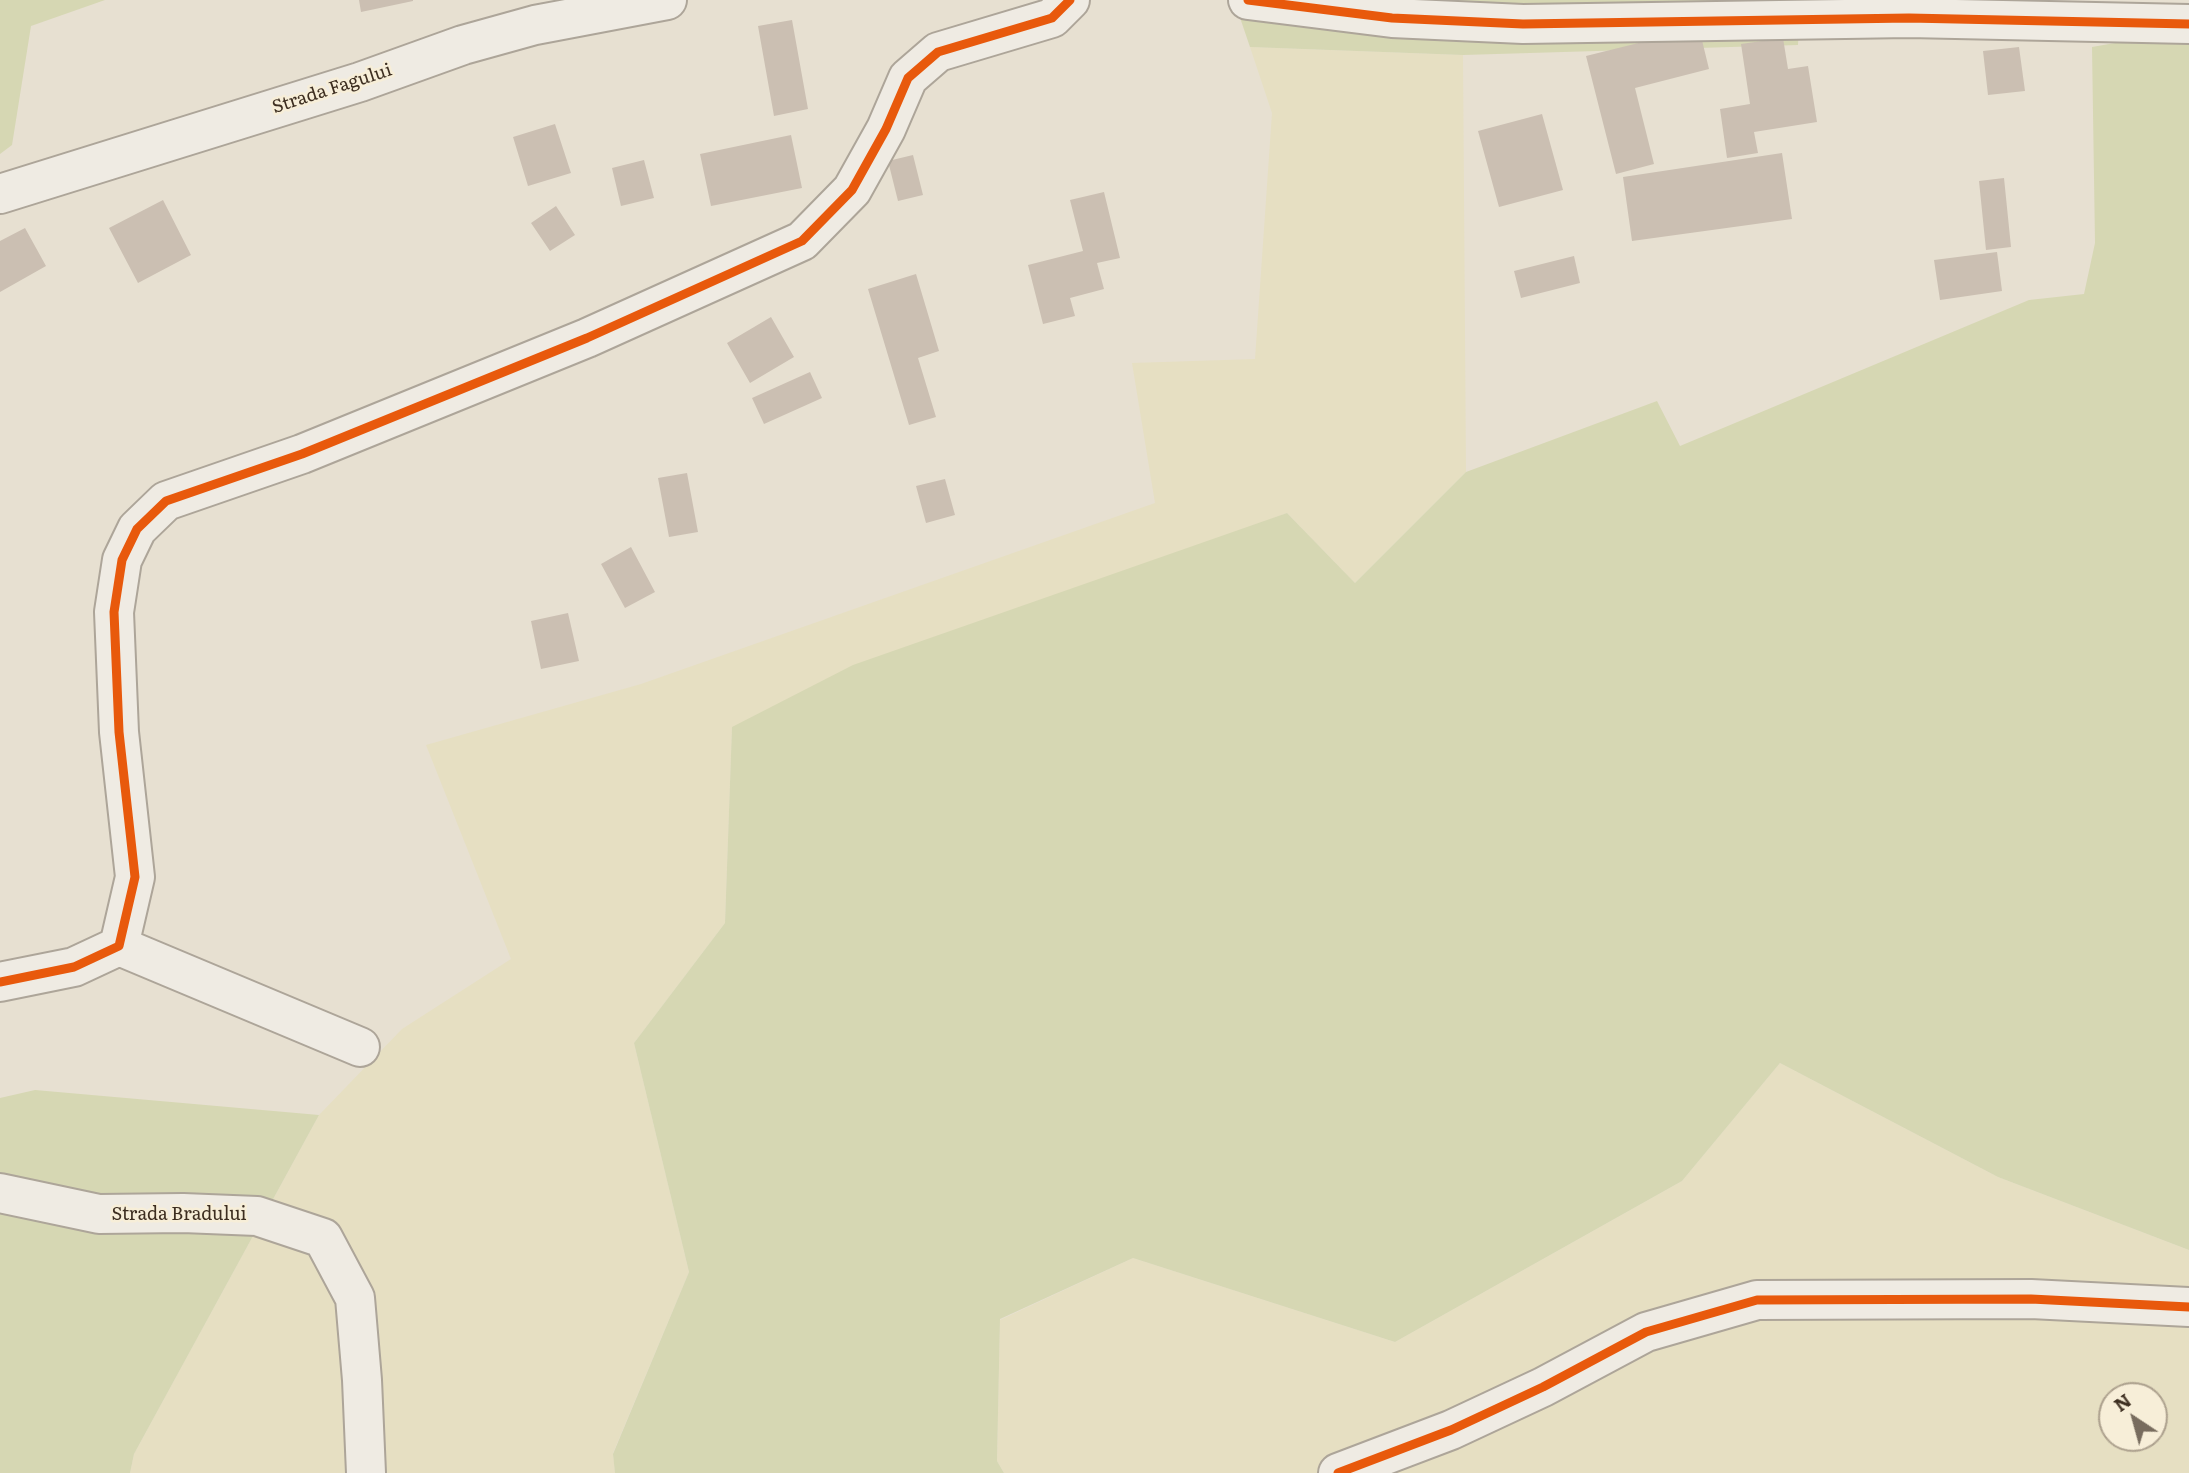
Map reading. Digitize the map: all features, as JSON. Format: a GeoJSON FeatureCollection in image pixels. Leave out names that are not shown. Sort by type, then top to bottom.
{"type":"FeatureCollection","features":[{"type":"Feature","properties":{"kind":"street","name":"Strada Fagului"},"geometry":{"type":"LineString","coordinates":[[0,194],[359,82],[463,45],[535,25],[667,0]]}},
{"type":"Feature","properties":{"kind":"street"},"geometry":{"type":"LineString","coordinates":[[120,946],[135,877],[119,732],[114,612],[122,559],[137,529],[166,501],[302,454],[562,348],[802,241],[852,190],[886,129],[908,78],[918,69],[938,52],[1052,18],[1070,0]]}},
{"type":"Feature","properties":{"kind":"street"},"geometry":{"type":"LineString","coordinates":[[1248,0],[1392,18],[1523,24],[1909,18],[2189,24]]}},
{"type":"Feature","properties":{"kind":"street"},"geometry":{"type":"LineString","coordinates":[[0,982],[74,967],[120,946],[360,1047]]}},
{"type":"Feature","properties":{"kind":"street","name":"Strada Bradului"},"geometry":{"type":"LineString","coordinates":[[0,1193],[99,1214],[257,1216],[323,1238],[355,1298],[366,1473]]}},
{"type":"Feature","properties":{"kind":"street"},"geometry":{"type":"LineString","coordinates":[[1338,1473],[1451,1430],[1543,1387],[1646,1332],[1757,1300],[2031,1299],[2189,1307]]}},
{"type":"Feature","properties":{"kind":"shaded area"},"geometry":{"type":"Polygon","coordinates":[[[1250,47],[1463,55],[1466,472],[1355,583],[1287,513],[732,728],[725,923],[634,1043],[689,1272],[613,1453],[615,1473],[130,1473],[134,1454],[319,1115],[402,1029],[511,959],[426,745],[641,684],[1155,503],[1132,363],[1255,359],[1272,113],[1250,47]]]}},
{"type":"Feature","properties":{"kind":"shaded area"},"geometry":{"type":"Polygon","coordinates":[[[1780,1063],[1998,1177],[2189,1250],[2189,1473],[1004,1473],[997,1461],[1000,1320],[1133,1258],[1395,1342],[1682,1181],[1780,1063]]]}},
{"type":"Feature","properties":{"kind":"green space"},"geometry":{"type":"Polygon","coordinates":[[[0,0],[105,0],[31,26],[12,145],[0,154],[0,0]]]}},
{"type":"Feature","properties":{"kind":"green space"},"geometry":{"type":"Polygon","coordinates":[[[1234,0],[1800,0],[1798,45],[1463,55],[1250,47],[1234,0]]]}},
{"type":"Feature","properties":{"kind":"green space"},"geometry":{"type":"Polygon","coordinates":[[[2189,30],[2189,1250],[1998,1177],[1780,1063],[1682,1181],[1395,1342],[1133,1258],[1000,1319],[997,1461],[1004,1473],[615,1473],[613,1454],[689,1272],[634,1043],[725,923],[732,727],[853,665],[1287,513],[1355,583],[1466,472],[1657,401],[1680,446],[2029,300],[2084,294],[2095,243],[2092,47],[2189,30]]]}},
{"type":"Feature","properties":{"kind":"green space"},"geometry":{"type":"Polygon","coordinates":[[[35,1090],[319,1115],[134,1454],[130,1473],[0,1473],[0,1098],[35,1090]]]}},
{"type":"Feature","properties":{"kind":"building"},"geometry":{"type":"Polygon","coordinates":[[[359,0],[413,0],[413,1],[361,12],[359,0]]]}},
{"type":"Feature","properties":{"kind":"building"},"geometry":{"type":"Polygon","coordinates":[[[792,20],[808,109],[774,116],[758,26],[792,20]]]}},
{"type":"Feature","properties":{"kind":"building"},"geometry":{"type":"Polygon","coordinates":[[[1699,28],[1709,69],[1635,88],[1654,164],[1616,174],[1586,56],[1699,28]]]}},
{"type":"Feature","properties":{"kind":"building"},"geometry":{"type":"Polygon","coordinates":[[[1783,38],[1788,69],[1808,66],[1817,122],[1754,132],[1758,153],[1727,158],[1720,109],[1750,104],[1741,44],[1783,38]]]}},
{"type":"Feature","properties":{"kind":"building"},"geometry":{"type":"Polygon","coordinates":[[[2019,47],[2025,91],[1988,95],[1983,51],[2019,47]]]}},
{"type":"Feature","properties":{"kind":"building"},"geometry":{"type":"Polygon","coordinates":[[[1542,114],[1563,190],[1499,207],[1478,131],[1542,114]]]}},
{"type":"Feature","properties":{"kind":"building"},"geometry":{"type":"Polygon","coordinates":[[[555,124],[571,173],[528,186],[513,137],[555,124]]]}},
{"type":"Feature","properties":{"kind":"building"},"geometry":{"type":"Polygon","coordinates":[[[791,135],[802,188],[711,206],[700,154],[791,135]]]}},
{"type":"Feature","properties":{"kind":"building"},"geometry":{"type":"Polygon","coordinates":[[[1782,153],[1792,219],[1632,241],[1623,177],[1782,153]]]}},
{"type":"Feature","properties":{"kind":"building"},"geometry":{"type":"Polygon","coordinates":[[[913,155],[923,195],[898,201],[888,161],[913,155]]]}},
{"type":"Feature","properties":{"kind":"building"},"geometry":{"type":"Polygon","coordinates":[[[644,160],[654,198],[621,206],[612,168],[644,160]]]}},
{"type":"Feature","properties":{"kind":"building"},"geometry":{"type":"Polygon","coordinates":[[[2004,178],[2011,247],[1986,250],[1979,181],[2004,178]]]}},
{"type":"Feature","properties":{"kind":"building"},"geometry":{"type":"Polygon","coordinates":[[[1104,192],[1120,258],[1097,263],[1104,289],[1070,298],[1075,316],[1043,324],[1028,265],[1083,251],[1070,200],[1104,192]]]}},
{"type":"Feature","properties":{"kind":"building"},"geometry":{"type":"Polygon","coordinates":[[[163,200],[191,255],[138,283],[109,228],[163,200]]]}},
{"type":"Feature","properties":{"kind":"building"},"geometry":{"type":"Polygon","coordinates":[[[556,206],[575,235],[550,251],[531,223],[556,206]]]}},
{"type":"Feature","properties":{"kind":"building"},"geometry":{"type":"Polygon","coordinates":[[[25,228],[46,266],[0,292],[0,241],[25,228]]]}},
{"type":"Feature","properties":{"kind":"building"},"geometry":{"type":"Polygon","coordinates":[[[1997,252],[2002,291],[1940,300],[1934,260],[1997,252]]]}},
{"type":"Feature","properties":{"kind":"building"},"geometry":{"type":"Polygon","coordinates":[[[1574,256],[1580,283],[1521,298],[1514,271],[1574,256]]]}},
{"type":"Feature","properties":{"kind":"building"},"geometry":{"type":"Polygon","coordinates":[[[916,274],[939,351],[918,358],[936,417],[909,425],[868,289],[916,274]]]}},
{"type":"Feature","properties":{"kind":"building"},"geometry":{"type":"Polygon","coordinates":[[[771,317],[794,357],[750,383],[727,343],[771,317]]]}},
{"type":"Feature","properties":{"kind":"building"},"geometry":{"type":"Polygon","coordinates":[[[810,372],[822,398],[764,424],[752,398],[810,372]]]}},
{"type":"Feature","properties":{"kind":"building"},"geometry":{"type":"Polygon","coordinates":[[[687,473],[698,532],[669,537],[658,478],[687,473]]]}},
{"type":"Feature","properties":{"kind":"building"},"geometry":{"type":"Polygon","coordinates":[[[945,479],[955,515],[926,523],[916,486],[945,479]]]}},
{"type":"Feature","properties":{"kind":"building"},"geometry":{"type":"Polygon","coordinates":[[[631,547],[655,592],[625,608],[601,564],[631,547]]]}},
{"type":"Feature","properties":{"kind":"building"},"geometry":{"type":"Polygon","coordinates":[[[568,613],[579,661],[541,669],[531,621],[568,613]]]}},
{"type":"Feature","properties":{"kind":"cycle path"},"geometry":{"type":"LineString","coordinates":[[0,982],[74,967],[119,946],[135,877],[119,732],[114,612],[122,560],[137,529],[166,501],[302,454],[587,338],[802,241],[852,190],[886,129],[908,78],[938,52],[1052,18],[1070,0]]}},
{"type":"Feature","properties":{"kind":"cycle path"},"geometry":{"type":"LineString","coordinates":[[1248,0],[1392,18],[1523,24],[1909,18],[2189,24]]}},
{"type":"Feature","properties":{"kind":"cycle path"},"geometry":{"type":"LineString","coordinates":[[1338,1473],[1451,1430],[1543,1387],[1646,1332],[1757,1300],[2031,1299],[2189,1307]]}}]}
